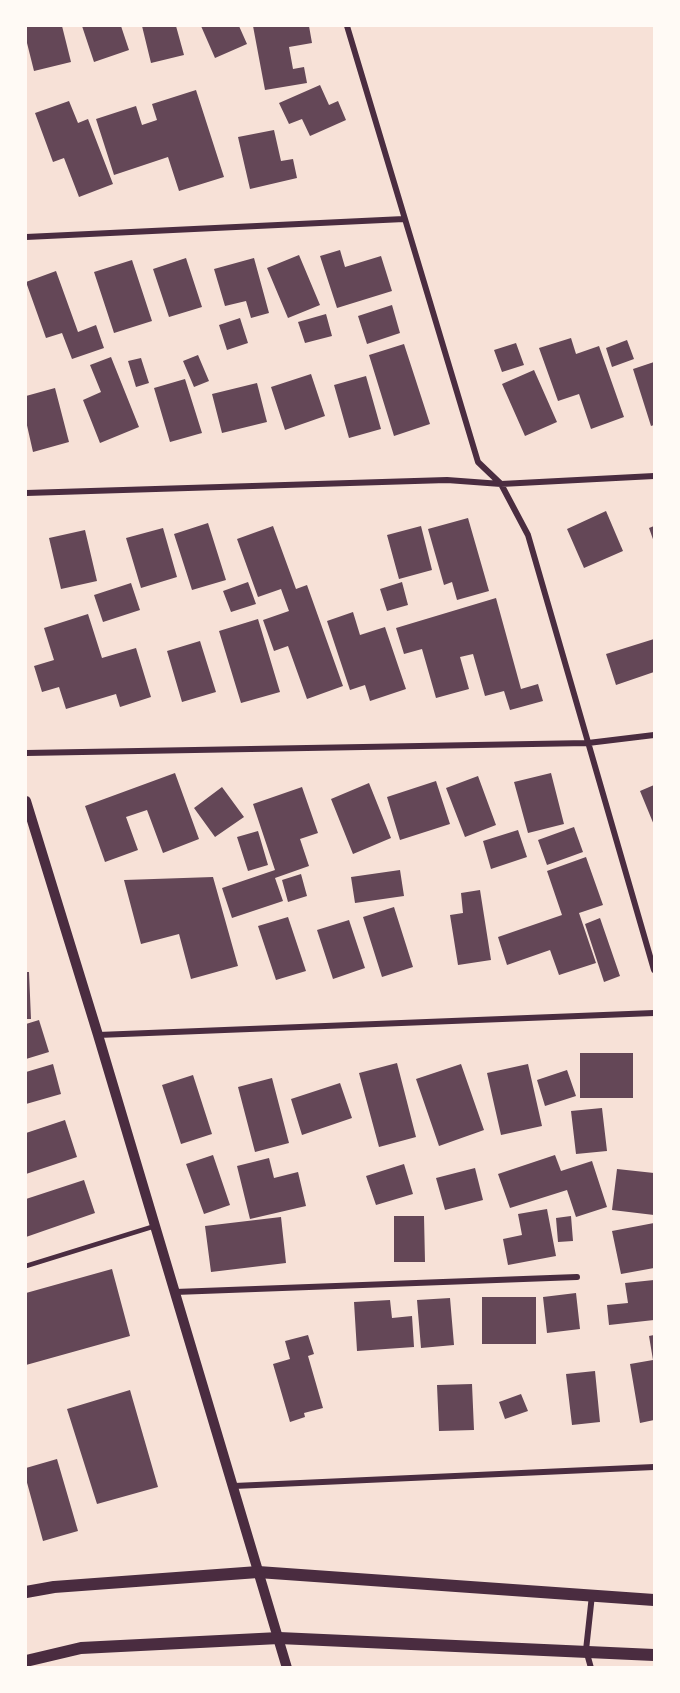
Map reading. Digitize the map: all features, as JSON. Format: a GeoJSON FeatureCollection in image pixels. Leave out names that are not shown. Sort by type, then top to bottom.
{"type":"FeatureCollection","features":[{"type":"Feature","properties":{"kind":"main road"},"geometry":{"type":"LineString","coordinates":[[26,1592],[54,1587],[258,1572],[654,1600]]}},
{"type":"Feature","properties":{"kind":"main road"},"geometry":{"type":"LineString","coordinates":[[26,1661],[81,1648],[279,1638],[586,1650],[654,1655]]}},
{"type":"Feature","properties":{"kind":"street"},"geometry":{"type":"LineString","coordinates":[[347,26],[478,462],[501,484],[528,535],[654,970]]}},
{"type":"Feature","properties":{"kind":"street"},"geometry":{"type":"LineString","coordinates":[[26,237],[404,219]]}},
{"type":"Feature","properties":{"kind":"street"},"geometry":{"type":"LineString","coordinates":[[26,493],[447,480],[501,484],[654,476]]}},
{"type":"Feature","properties":{"kind":"street"},"geometry":{"type":"LineString","coordinates":[[26,753],[588,743],[654,735]]}},
{"type":"Feature","properties":{"kind":"street"},"geometry":{"type":"LineString","coordinates":[[26,802],[287,1668]]}},
{"type":"Feature","properties":{"kind":"street"},"geometry":{"type":"LineString","coordinates":[[98,1035],[654,1013]]}},
{"type":"Feature","properties":{"kind":"street"},"geometry":{"type":"LineString","coordinates":[[175,1292],[577,1277]]}},
{"type":"Feature","properties":{"kind":"street"},"geometry":{"type":"LineString","coordinates":[[234,1486],[654,1467]]}},
{"type":"Feature","properties":{"kind":"street"},"geometry":{"type":"LineString","coordinates":[[591,1668],[586,1650],[592,1595]]}},
{"type":"Feature","properties":{"kind":"lane"},"geometry":{"type":"LineString","coordinates":[[26,1266],[155,1226]]}},
{"type":"Feature","properties":{"kind":"building"},"geometry":{"type":"Polygon","coordinates":[[[26,26],[62,26],[71,62],[34,71],[26,39],[26,26]]]}},
{"type":"Feature","properties":{"kind":"building"},"geometry":{"type":"Polygon","coordinates":[[[82,26],[121,26],[129,50],[94,62],[82,26]]]}},
{"type":"Feature","properties":{"kind":"building"},"geometry":{"type":"Polygon","coordinates":[[[142,26],[176,26],[184,55],[151,63],[142,26]]]}},
{"type":"Feature","properties":{"kind":"building"},"geometry":{"type":"Polygon","coordinates":[[[201,26],[239,26],[247,44],[215,58],[201,26]]]}},
{"type":"Feature","properties":{"kind":"building"},"geometry":{"type":"Polygon","coordinates":[[[253,26],[309,26],[312,43],[289,47],[293,69],[304,67],[307,83],[265,90],[253,26]]]}},
{"type":"Feature","properties":{"kind":"building"},"geometry":{"type":"Polygon","coordinates":[[[320,85],[329,105],[338,101],[346,120],[310,136],[302,119],[289,124],[279,103],[320,85]]]}},
{"type":"Feature","properties":{"kind":"building"},"geometry":{"type":"Polygon","coordinates":[[[196,90],[224,177],[179,191],[168,157],[114,175],[96,119],[136,106],[142,125],[157,120],[152,104],[196,90]]]}},
{"type":"Feature","properties":{"kind":"building"},"geometry":{"type":"Polygon","coordinates":[[[69,101],[78,123],[88,119],[113,184],[79,197],[64,158],[53,162],[35,113],[69,101]]]}},
{"type":"Feature","properties":{"kind":"building"},"geometry":{"type":"Polygon","coordinates":[[[274,130],[281,161],[293,159],[297,178],[250,189],[238,137],[274,130]]]}},
{"type":"Feature","properties":{"kind":"building"},"geometry":{"type":"Polygon","coordinates":[[[340,250],[345,267],[381,256],[392,291],[337,308],[320,256],[340,250]]]}},
{"type":"Feature","properties":{"kind":"building"},"geometry":{"type":"Polygon","coordinates":[[[299,255],[320,305],[288,318],[267,268],[299,255]]]}},
{"type":"Feature","properties":{"kind":"building"},"geometry":{"type":"Polygon","coordinates":[[[186,258],[202,307],[169,317],[153,269],[186,258]]]}},
{"type":"Feature","properties":{"kind":"building"},"geometry":{"type":"Polygon","coordinates":[[[254,258],[269,313],[251,318],[246,301],[225,306],[214,269],[254,258]]]}},
{"type":"Feature","properties":{"kind":"building"},"geometry":{"type":"Polygon","coordinates":[[[132,260],[152,321],[114,333],[94,272],[132,260]]]}},
{"type":"Feature","properties":{"kind":"building"},"geometry":{"type":"Polygon","coordinates":[[[56,271],[78,332],[96,325],[104,348],[72,359],[62,333],[46,338],[26,282],[56,271]]]}},
{"type":"Feature","properties":{"kind":"building"},"geometry":{"type":"Polygon","coordinates":[[[392,305],[400,333],[367,344],[358,316],[392,305]]]}},
{"type":"Feature","properties":{"kind":"building"},"geometry":{"type":"Polygon","coordinates":[[[326,314],[332,336],[305,343],[298,322],[326,314]]]}},
{"type":"Feature","properties":{"kind":"building"},"geometry":{"type":"Polygon","coordinates":[[[240,318],[248,343],[227,350],[219,325],[240,318]]]}},
{"type":"Feature","properties":{"kind":"building"},"geometry":{"type":"Polygon","coordinates":[[[571,338],[576,354],[599,346],[624,417],[591,429],[579,394],[558,401],[539,348],[571,338]]]}},
{"type":"Feature","properties":{"kind":"building"},"geometry":{"type":"Polygon","coordinates":[[[627,340],[634,359],[612,367],[606,348],[627,340]]]}},
{"type":"Feature","properties":{"kind":"building"},"geometry":{"type":"Polygon","coordinates":[[[516,343],[524,365],[502,372],[494,350],[516,343]]]}},
{"type":"Feature","properties":{"kind":"building"},"geometry":{"type":"Polygon","coordinates":[[[404,344],[430,424],[394,436],[369,355],[404,344]]]}},
{"type":"Feature","properties":{"kind":"building"},"geometry":{"type":"Polygon","coordinates":[[[198,355],[209,381],[194,387],[183,361],[198,355]]]}},
{"type":"Feature","properties":{"kind":"building"},"geometry":{"type":"Polygon","coordinates":[[[111,357],[139,427],[100,443],[83,400],[101,392],[90,365],[111,357]]]}},
{"type":"Feature","properties":{"kind":"building"},"geometry":{"type":"Polygon","coordinates":[[[141,358],[149,383],[136,387],[128,361],[141,358]]]}},
{"type":"Feature","properties":{"kind":"building"},"geometry":{"type":"Polygon","coordinates":[[[654,362],[654,425],[651,426],[633,369],[654,362]]]}},
{"type":"Feature","properties":{"kind":"building"},"geometry":{"type":"Polygon","coordinates":[[[534,370],[557,422],[525,436],[502,384],[534,370]]]}},
{"type":"Feature","properties":{"kind":"building"},"geometry":{"type":"Polygon","coordinates":[[[311,374],[325,416],[285,430],[271,387],[311,374]]]}},
{"type":"Feature","properties":{"kind":"building"},"geometry":{"type":"Polygon","coordinates":[[[366,376],[381,429],[349,438],[334,385],[366,376]]]}},
{"type":"Feature","properties":{"kind":"building"},"geometry":{"type":"Polygon","coordinates":[[[185,379],[202,433],[170,442],[154,388],[185,379]]]}},
{"type":"Feature","properties":{"kind":"building"},"geometry":{"type":"Polygon","coordinates":[[[257,383],[267,422],[222,433],[212,394],[257,383]]]}},
{"type":"Feature","properties":{"kind":"building"},"geometry":{"type":"Polygon","coordinates":[[[55,388],[69,442],[33,452],[26,421],[26,396],[55,388]]]}},
{"type":"Feature","properties":{"kind":"building"},"geometry":{"type":"Polygon","coordinates":[[[606,511],[623,551],[584,568],[567,529],[606,511]]]}},
{"type":"Feature","properties":{"kind":"building"},"geometry":{"type":"Polygon","coordinates":[[[468,518],[489,591],[457,600],[452,582],[444,585],[428,529],[468,518]]]}},
{"type":"Feature","properties":{"kind":"building"},"geometry":{"type":"Polygon","coordinates":[[[208,523],[226,580],[192,590],[174,534],[208,523]]]}},
{"type":"Feature","properties":{"kind":"building"},"geometry":{"type":"Polygon","coordinates":[[[273,526],[296,589],[307,585],[343,686],[307,699],[288,646],[274,651],[263,620],[289,611],[281,589],[258,597],[237,539],[273,526]]]}},
{"type":"Feature","properties":{"kind":"building"},"geometry":{"type":"Polygon","coordinates":[[[421,526],[432,570],[399,579],[387,535],[421,526]]]}},
{"type":"Feature","properties":{"kind":"building"},"geometry":{"type":"Polygon","coordinates":[[[654,526],[654,542],[649,528],[654,526]]]}},
{"type":"Feature","properties":{"kind":"building"},"geometry":{"type":"Polygon","coordinates":[[[163,528],[177,577],[141,588],[126,538],[163,528]]]}},
{"type":"Feature","properties":{"kind":"building"},"geometry":{"type":"Polygon","coordinates":[[[85,530],[97,581],[61,589],[49,538],[85,530]]]}},
{"type":"Feature","properties":{"kind":"building"},"geometry":{"type":"Polygon","coordinates":[[[248,582],[256,604],[231,612],[223,591],[248,582]]]}},
{"type":"Feature","properties":{"kind":"building"},"geometry":{"type":"Polygon","coordinates":[[[402,582],[408,605],[387,611],[380,589],[402,582]]]}},
{"type":"Feature","properties":{"kind":"building"},"geometry":{"type":"Polygon","coordinates":[[[131,583],[140,610],[103,622],[94,595],[131,583]]]}},
{"type":"Feature","properties":{"kind":"building"},"geometry":{"type":"Polygon","coordinates":[[[496,598],[521,689],[538,684],[543,701],[510,710],[504,691],[485,696],[473,654],[460,657],[469,689],[436,698],[422,649],[404,654],[396,628],[496,598]]]}},
{"type":"Feature","properties":{"kind":"building"},"geometry":{"type":"Polygon","coordinates":[[[353,612],[360,635],[385,627],[406,689],[370,701],[365,685],[350,690],[327,621],[353,612]]]}},
{"type":"Feature","properties":{"kind":"building"},"geometry":{"type":"Polygon","coordinates":[[[88,614],[102,658],[136,648],[151,697],[120,707],[116,694],[66,709],[59,687],[42,692],[34,666],[54,660],[44,628],[88,614]]]}},
{"type":"Feature","properties":{"kind":"building"},"geometry":{"type":"Polygon","coordinates":[[[258,619],[280,692],[241,703],[219,631],[258,619]]]}},
{"type":"Feature","properties":{"kind":"building"},"geometry":{"type":"Polygon","coordinates":[[[654,639],[654,672],[616,685],[606,654],[654,639]]]}},
{"type":"Feature","properties":{"kind":"building"},"geometry":{"type":"Polygon","coordinates":[[[200,641],[216,692],[182,702],[167,651],[200,641]]]}},
{"type":"Feature","properties":{"kind":"building"},"geometry":{"type":"Polygon","coordinates":[[[175,773],[199,839],[163,853],[147,810],[126,817],[138,850],[105,862],[85,806],[175,773]]]}},
{"type":"Feature","properties":{"kind":"building"},"geometry":{"type":"Polygon","coordinates":[[[551,773],[564,824],[528,833],[514,782],[551,773]]]}},
{"type":"Feature","properties":{"kind":"building"},"geometry":{"type":"Polygon","coordinates":[[[478,776],[496,825],[465,837],[446,788],[478,776]]]}},
{"type":"Feature","properties":{"kind":"building"},"geometry":{"type":"Polygon","coordinates":[[[436,781],[450,824],[400,840],[387,797],[436,781]]]}},
{"type":"Feature","properties":{"kind":"building"},"geometry":{"type":"Polygon","coordinates":[[[369,783],[391,838],[353,854],[331,799],[369,783]]]}},
{"type":"Feature","properties":{"kind":"building"},"geometry":{"type":"Polygon","coordinates":[[[654,785],[654,825],[640,791],[654,785]]]}},
{"type":"Feature","properties":{"kind":"building"},"geometry":{"type":"Polygon","coordinates":[[[222,787],[244,817],[215,837],[194,808],[222,787]]]}},
{"type":"Feature","properties":{"kind":"building"},"geometry":{"type":"Polygon","coordinates":[[[302,787],[318,833],[300,839],[309,866],[275,878],[283,901],[232,918],[222,888],[275,870],[253,804],[302,787]]]}},
{"type":"Feature","properties":{"kind":"building"},"geometry":{"type":"Polygon","coordinates":[[[574,827],[583,852],[547,865],[538,840],[574,827]]]}},
{"type":"Feature","properties":{"kind":"building"},"geometry":{"type":"Polygon","coordinates":[[[518,830],[527,857],[491,869],[483,841],[518,830]]]}},
{"type":"Feature","properties":{"kind":"building"},"geometry":{"type":"Polygon","coordinates":[[[258,831],[268,865],[248,871],[237,837],[258,831]]]}},
{"type":"Feature","properties":{"kind":"building"},"geometry":{"type":"Polygon","coordinates":[[[586,857],[603,905],[579,913],[596,963],[559,975],[550,950],[507,965],[498,937],[562,915],[547,871],[586,857]]]}},
{"type":"Feature","properties":{"kind":"building"},"geometry":{"type":"Polygon","coordinates":[[[400,870],[404,896],[355,903],[351,877],[400,870]]]}},
{"type":"Feature","properties":{"kind":"building"},"geometry":{"type":"Polygon","coordinates":[[[301,874],[307,896],[288,902],[282,880],[301,874]]]}},
{"type":"Feature","properties":{"kind":"building"},"geometry":{"type":"Polygon","coordinates":[[[213,877],[238,966],[191,979],[179,934],[141,944],[124,880],[213,877]]]}},
{"type":"Feature","properties":{"kind":"building"},"geometry":{"type":"Polygon","coordinates":[[[480,890],[491,960],[458,965],[450,915],[463,913],[461,893],[480,890]]]}},
{"type":"Feature","properties":{"kind":"building"},"geometry":{"type":"Polygon","coordinates":[[[394,907],[413,967],[382,977],[363,917],[394,907]]]}},
{"type":"Feature","properties":{"kind":"building"},"geometry":{"type":"Polygon","coordinates":[[[288,917],[306,971],[276,980],[258,926],[288,917]]]}},
{"type":"Feature","properties":{"kind":"building"},"geometry":{"type":"Polygon","coordinates":[[[600,918],[620,976],[604,982],[585,924],[600,918]]]}},
{"type":"Feature","properties":{"kind":"building"},"geometry":{"type":"Polygon","coordinates":[[[349,920],[365,968],[333,979],[317,930],[349,920]]]}},
{"type":"Feature","properties":{"kind":"building"},"geometry":{"type":"Polygon","coordinates":[[[26,972],[29,972],[31,1019],[26,1019],[26,972]]]}},
{"type":"Feature","properties":{"kind":"building"},"geometry":{"type":"Polygon","coordinates":[[[39,1020],[49,1052],[26,1059],[26,1024],[39,1020]]]}},
{"type":"Feature","properties":{"kind":"building"},"geometry":{"type":"Polygon","coordinates":[[[580,1053],[633,1053],[633,1098],[580,1098],[580,1053]]]}},
{"type":"Feature","properties":{"kind":"building"},"geometry":{"type":"Polygon","coordinates":[[[397,1063],[416,1137],[379,1147],[359,1073],[397,1063]]]}},
{"type":"Feature","properties":{"kind":"building"},"geometry":{"type":"Polygon","coordinates":[[[53,1064],[61,1094],[26,1104],[26,1072],[53,1064]]]}},
{"type":"Feature","properties":{"kind":"building"},"geometry":{"type":"Polygon","coordinates":[[[461,1064],[484,1130],[439,1146],[416,1079],[461,1064]]]}},
{"type":"Feature","properties":{"kind":"building"},"geometry":{"type":"Polygon","coordinates":[[[528,1064],[542,1126],[501,1135],[487,1073],[528,1064]]]}},
{"type":"Feature","properties":{"kind":"building"},"geometry":{"type":"Polygon","coordinates":[[[567,1070],[576,1096],[545,1106],[537,1080],[567,1070]]]}},
{"type":"Feature","properties":{"kind":"building"},"geometry":{"type":"Polygon","coordinates":[[[193,1075],[212,1134],[181,1144],[162,1085],[193,1075]]]}},
{"type":"Feature","properties":{"kind":"building"},"geometry":{"type":"Polygon","coordinates":[[[272,1078],[289,1143],[255,1152],[238,1087],[272,1078]]]}},
{"type":"Feature","properties":{"kind":"building"},"geometry":{"type":"Polygon","coordinates":[[[340,1083],[352,1118],[302,1135],[291,1099],[340,1083]]]}},
{"type":"Feature","properties":{"kind":"building"},"geometry":{"type":"Polygon","coordinates":[[[602,1108],[607,1151],[576,1154],[571,1111],[602,1108]]]}},
{"type":"Feature","properties":{"kind":"building"},"geometry":{"type":"Polygon","coordinates":[[[65,1120],[77,1157],[26,1174],[26,1133],[65,1120]]]}},
{"type":"Feature","properties":{"kind":"building"},"geometry":{"type":"Polygon","coordinates":[[[213,1155],[230,1205],[204,1214],[186,1164],[213,1155]]]}},
{"type":"Feature","properties":{"kind":"building"},"geometry":{"type":"Polygon","coordinates":[[[555,1155],[561,1171],[592,1161],[607,1207],[576,1217],[567,1190],[510,1208],[498,1174],[555,1155]]]}},
{"type":"Feature","properties":{"kind":"building"},"geometry":{"type":"Polygon","coordinates":[[[269,1158],[274,1178],[298,1172],[306,1206],[250,1219],[237,1166],[269,1158]]]}},
{"type":"Feature","properties":{"kind":"building"},"geometry":{"type":"Polygon","coordinates":[[[404,1164],[413,1194],[376,1205],[366,1176],[404,1164]]]}},
{"type":"Feature","properties":{"kind":"building"},"geometry":{"type":"Polygon","coordinates":[[[475,1168],[483,1200],[445,1210],[436,1178],[475,1168]]]}},
{"type":"Feature","properties":{"kind":"building"},"geometry":{"type":"Polygon","coordinates":[[[617,1169],[654,1173],[654,1215],[612,1210],[617,1169]]]}},
{"type":"Feature","properties":{"kind":"building"},"geometry":{"type":"Polygon","coordinates":[[[84,1180],[95,1213],[26,1237],[26,1199],[84,1180]]]}},
{"type":"Feature","properties":{"kind":"building"},"geometry":{"type":"Polygon","coordinates":[[[547,1209],[556,1256],[508,1265],[503,1239],[522,1235],[518,1214],[547,1209]]]}},
{"type":"Feature","properties":{"kind":"building"},"geometry":{"type":"Polygon","coordinates":[[[394,1216],[424,1216],[425,1262],[394,1262],[394,1216]]]}},
{"type":"Feature","properties":{"kind":"building"},"geometry":{"type":"Polygon","coordinates":[[[571,1216],[573,1241],[558,1242],[556,1218],[571,1216]]]}},
{"type":"Feature","properties":{"kind":"building"},"geometry":{"type":"Polygon","coordinates":[[[281,1217],[286,1263],[211,1272],[205,1226],[281,1217]]]}},
{"type":"Feature","properties":{"kind":"building"},"geometry":{"type":"Polygon","coordinates":[[[654,1223],[654,1268],[621,1274],[612,1231],[654,1223]]]}},
{"type":"Feature","properties":{"kind":"building"},"geometry":{"type":"Polygon","coordinates":[[[112,1269],[130,1336],[26,1365],[26,1293],[112,1269]]]}},
{"type":"Feature","properties":{"kind":"building"},"geometry":{"type":"Polygon","coordinates":[[[654,1280],[654,1320],[609,1325],[607,1305],[628,1303],[625,1283],[654,1280]]]}},
{"type":"Feature","properties":{"kind":"building"},"geometry":{"type":"Polygon","coordinates":[[[576,1293],[580,1329],[547,1333],[543,1297],[576,1293]]]}},
{"type":"Feature","properties":{"kind":"building"},"geometry":{"type":"Polygon","coordinates":[[[482,1297],[536,1297],[536,1344],[482,1344],[482,1297]]]}},
{"type":"Feature","properties":{"kind":"building"},"geometry":{"type":"Polygon","coordinates":[[[450,1298],[454,1345],[421,1348],[417,1300],[450,1298]]]}},
{"type":"Feature","properties":{"kind":"building"},"geometry":{"type":"Polygon","coordinates":[[[390,1300],[392,1318],[412,1316],[414,1347],[357,1351],[354,1302],[390,1300]]]}},
{"type":"Feature","properties":{"kind":"building"},"geometry":{"type":"Polygon","coordinates":[[[308,1335],[314,1354],[308,1356],[323,1408],[304,1413],[305,1417],[290,1422],[273,1364],[290,1359],[285,1341],[308,1335]]]}},
{"type":"Feature","properties":{"kind":"building"},"geometry":{"type":"Polygon","coordinates":[[[654,1335],[654,1420],[640,1423],[630,1364],[653,1360],[649,1336],[654,1335]]]}},
{"type":"Feature","properties":{"kind":"building"},"geometry":{"type":"Polygon","coordinates":[[[595,1371],[600,1422],[572,1425],[566,1374],[595,1371]]]}},
{"type":"Feature","properties":{"kind":"building"},"geometry":{"type":"Polygon","coordinates":[[[472,1384],[474,1430],[439,1431],[437,1385],[472,1384]]]}},
{"type":"Feature","properties":{"kind":"building"},"geometry":{"type":"Polygon","coordinates":[[[130,1390],[158,1487],[97,1504],[67,1409],[130,1390]]]}},
{"type":"Feature","properties":{"kind":"building"},"geometry":{"type":"Polygon","coordinates":[[[521,1394],[528,1411],[505,1419],[499,1402],[521,1394]]]}},
{"type":"Feature","properties":{"kind":"building"},"geometry":{"type":"Polygon","coordinates":[[[57,1459],[78,1531],[43,1541],[26,1479],[26,1468],[57,1459]]]}}]}
